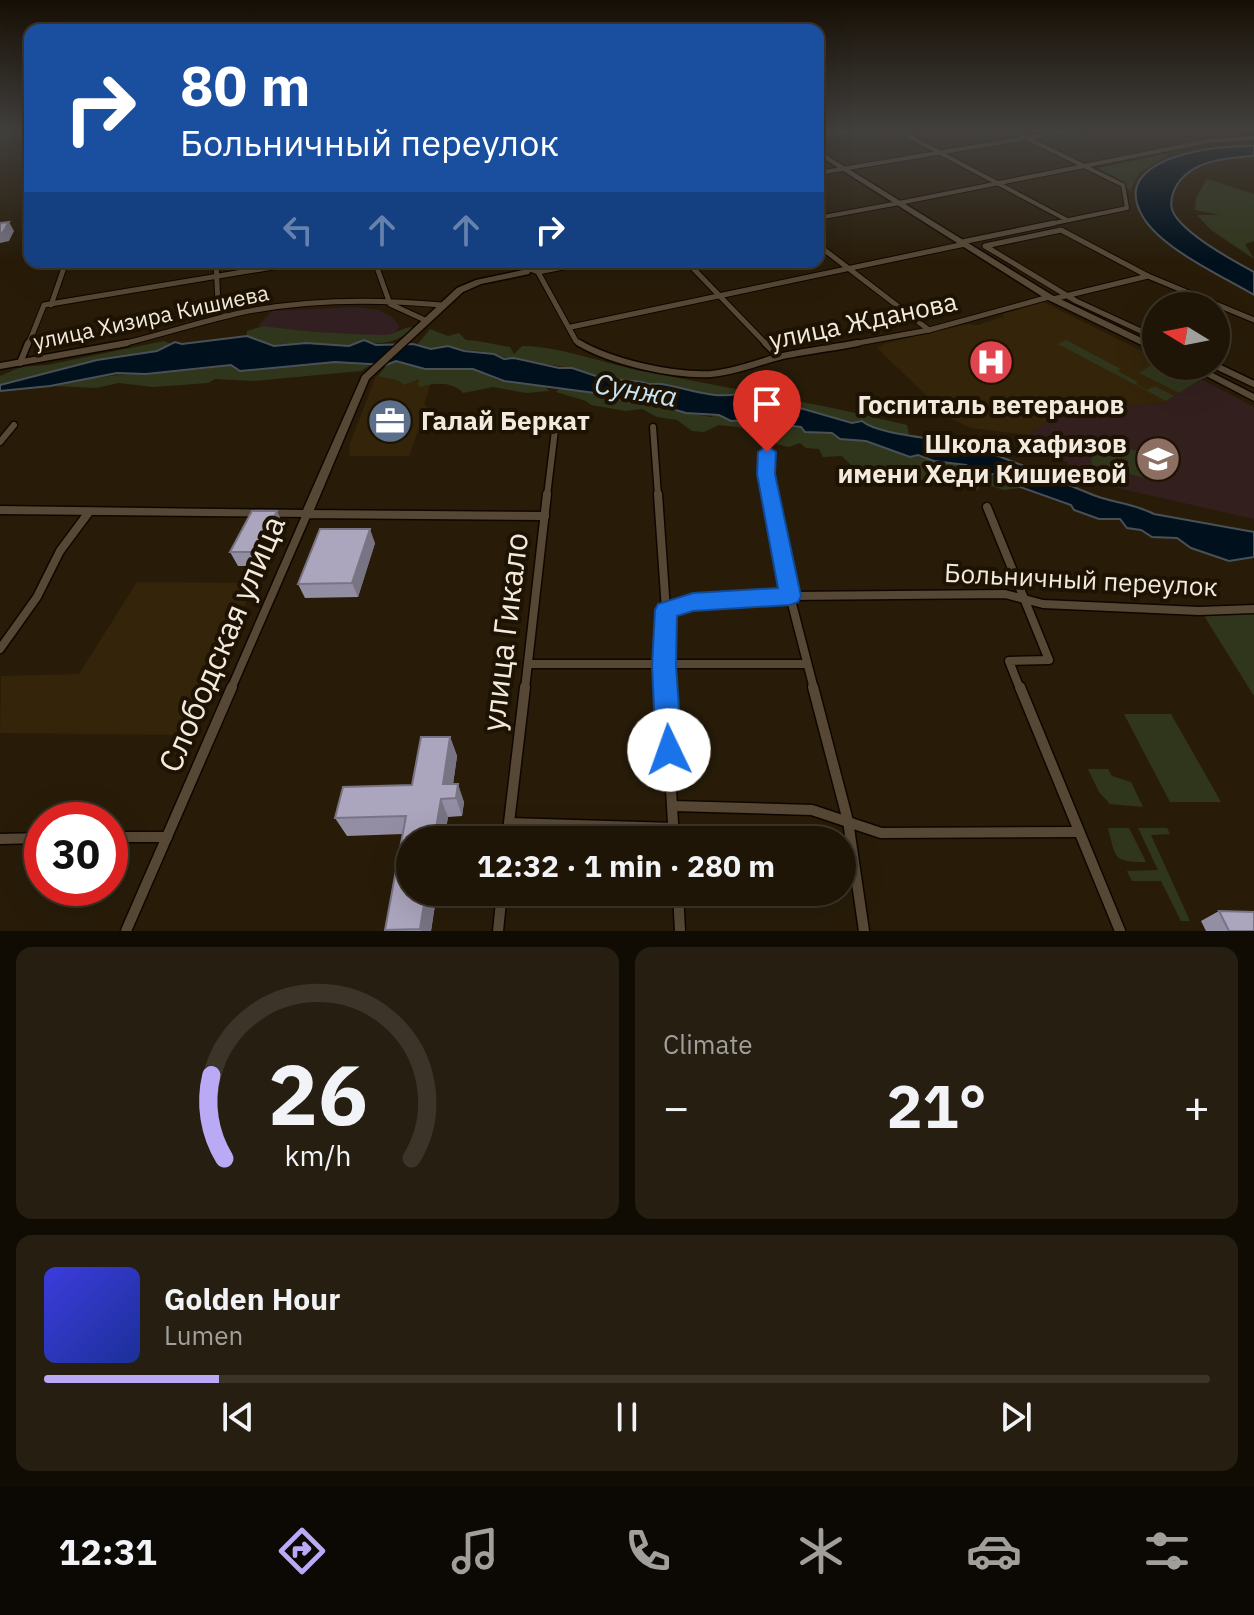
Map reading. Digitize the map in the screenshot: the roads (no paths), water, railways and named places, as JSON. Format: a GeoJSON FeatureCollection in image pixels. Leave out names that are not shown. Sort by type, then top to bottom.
{"type":"FeatureCollection","features":[{"type":"Feature","properties":{"kind":"street"},"geometry":{"type":"LineString","coordinates":[[850,172],[1051,298],[1142,342]]}},
{"type":"Feature","properties":{"kind":"street"},"geometry":{"type":"LineString","coordinates":[[977,172],[1067,220]]}},
{"type":"Feature","properties":{"kind":"street"},"geometry":{"type":"LineString","coordinates":[[824,217],[1062,172]]}},
{"type":"Feature","properties":{"kind":"street"},"geometry":{"type":"LineString","coordinates":[[571,327],[1127,208],[1123,185],[1103,172]]}},
{"type":"Feature","properties":{"kind":"street"},"geometry":{"type":"LineString","coordinates":[[1052,224],[1148,276],[1254,320]]}},
{"type":"Feature","properties":{"kind":"street"},"geometry":{"type":"LineString","coordinates":[[1061,230],[985,246],[1068,296],[1142,331]]}},
{"type":"Feature","properties":{"kind":"street"},"geometry":{"type":"LineString","coordinates":[[824,250],[929,330]]}},
{"type":"Feature","properties":{"kind":"street"},"geometry":{"type":"LineString","coordinates":[[20,363],[63,268]]}},
{"type":"Feature","properties":{"kind":"street"},"geometry":{"type":"LineString","coordinates":[[216,268],[218,303],[226,316]]}},
{"type":"Feature","properties":{"kind":"street"},"geometry":{"type":"LineString","coordinates":[[48,305],[268,268]]}},
{"type":"Feature","properties":{"kind":"street"},"geometry":{"type":"LineString","coordinates":[[377,268],[388,302],[424,324],[442,305],[471,284],[533,268]]}},
{"type":"Feature","properties":{"kind":"street","name":"улица Жданова"},"geometry":{"type":"LineString","coordinates":[[533,268],[571,327],[576,341],[602,356],[684,373],[737,370],[779,357],[929,330],[1148,276]]}},
{"type":"Feature","properties":{"kind":"street"},"geometry":{"type":"LineString","coordinates":[[693,268],[779,357]]}},
{"type":"Feature","properties":{"kind":"street","name":"улица Хизира Кишиева"},"geometry":{"type":"LineString","coordinates":[[0,366],[277,307],[388,302],[442,305]]}},
{"type":"Feature","properties":{"kind":"street","name":"Слободская улица"},"geometry":{"type":"LineString","coordinates":[[126,931],[365,378],[424,324]]}},
{"type":"Feature","properties":{"kind":"street"},"geometry":{"type":"LineString","coordinates":[[1230,373],[1254,384]]}},
{"type":"Feature","properties":{"kind":"street"},"geometry":{"type":"LineString","coordinates":[[1219,380],[1254,398]]}},
{"type":"Feature","properties":{"kind":"street"},"geometry":{"type":"LineString","coordinates":[[0,442],[14,425]]}},
{"type":"Feature","properties":{"kind":"street"},"geometry":{"type":"LineString","coordinates":[[653,427],[666,610],[664,666],[674,826]]}},
{"type":"Feature","properties":{"kind":"street","name":"улица Гикало"},"geometry":{"type":"LineString","coordinates":[[509,826],[555,430]]}},
{"type":"Feature","properties":{"kind":"street"},"geometry":{"type":"LineString","coordinates":[[767,452],[766,474],[790,596],[848,821],[864,931]]}},
{"type":"Feature","properties":{"kind":"street"},"geometry":{"type":"LineString","coordinates":[[987,507],[1021,598],[1049,660],[1009,661],[1120,931]]}},
{"type":"Feature","properties":{"kind":"street"},"geometry":{"type":"LineString","coordinates":[[0,510],[545,516]]}},
{"type":"Feature","properties":{"kind":"street"},"geometry":{"type":"LineString","coordinates":[[0,649],[37,597],[60,551],[89,512]]}},
{"type":"Feature","properties":{"kind":"street","name":"Больничный переулок"},"geometry":{"type":"LineString","coordinates":[[666,610],[693,602],[790,596],[1005,594],[1058,604],[1199,611],[1254,609]]}},
{"type":"Feature","properties":{"kind":"street"},"geometry":{"type":"LineString","coordinates":[[529,664],[807,664]]}},
{"type":"Feature","properties":{"kind":"street"},"geometry":{"type":"LineString","coordinates":[[673,806],[812,810],[881,833],[1079,832]]}},
{"type":"Feature","properties":{"kind":"street"},"geometry":{"type":"LineString","coordinates":[[509,823],[554,826]]}},
{"type":"Feature","properties":{"kind":"street"},"geometry":{"type":"LineString","coordinates":[[128,837],[167,837]]}},
{"type":"Feature","properties":{"kind":"street"},"geometry":{"type":"LineString","coordinates":[[0,839],[24,838]]}},
{"type":"Feature","properties":{"kind":"street"},"geometry":{"type":"LineString","coordinates":[[498,931],[501,906]]}},
{"type":"Feature","properties":{"kind":"street"},"geometry":{"type":"LineString","coordinates":[[679,906],[680,931]]}},
{"type":"Feature","properties":{"kind":"water"},"geometry":{"type":"Polygon","coordinates":[[[1148,172],[1189,172],[1173,193],[1173,212],[1187,229],[1209,246],[1254,272],[1254,295],[1178,251],[1152,229],[1143,217],[1136,196],[1140,180],[1148,172]]]}},
{"type":"Feature","properties":{"kind":"water","name":"Сунжа"},"geometry":{"type":"Polygon","coordinates":[[[247,336],[274,346],[306,343],[349,346],[364,340],[376,345],[413,344],[431,349],[448,346],[494,354],[504,359],[572,368],[602,378],[661,384],[709,394],[738,394],[741,399],[764,399],[767,404],[779,402],[852,423],[862,421],[883,430],[972,447],[1096,496],[1154,514],[1254,532],[1254,557],[1229,561],[1191,548],[1177,538],[1152,537],[1141,530],[1127,528],[1120,519],[1099,519],[1074,510],[1071,505],[1006,482],[1002,473],[984,475],[966,465],[934,461],[918,455],[910,457],[866,441],[840,439],[832,433],[805,432],[801,427],[785,425],[775,419],[731,421],[719,415],[686,413],[645,401],[630,402],[595,393],[504,381],[473,369],[425,369],[396,361],[386,365],[335,362],[240,371],[231,365],[146,374],[117,373],[50,386],[0,391],[0,385],[97,360],[157,351],[175,342],[182,344],[247,336]]]}},
{"type":"Feature","properties":{"kind":"place","name":"Госпиталь ветеранов"},"geometry":{"type":"Point","coordinates":[991,362]}},
{"type":"Feature","properties":{"kind":"place","name":"Галай Беркат"},"geometry":{"type":"Point","coordinates":[390,421]}},
{"type":"Feature","properties":{"kind":"place","name":"Школа хафизов имени Хеди Кишиевой"},"geometry":{"type":"Point","coordinates":[1158,459]}}]}
